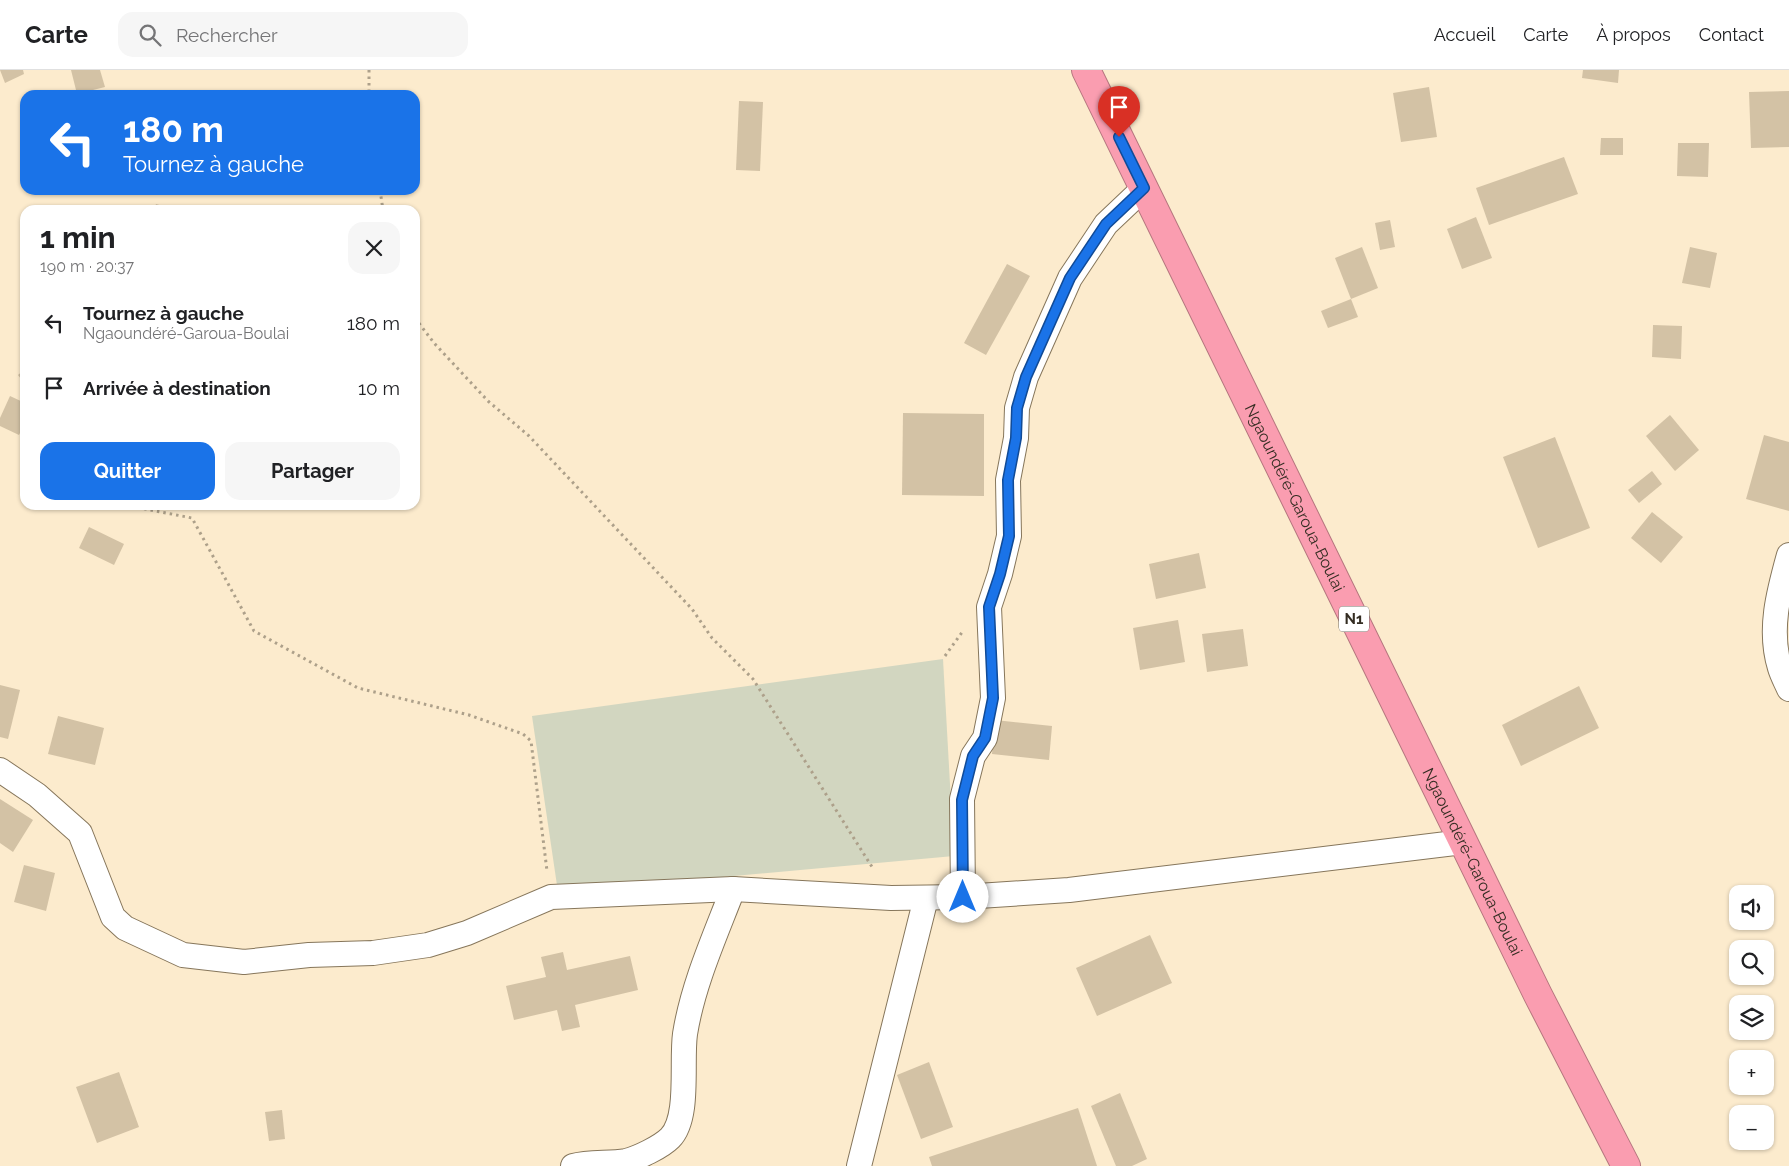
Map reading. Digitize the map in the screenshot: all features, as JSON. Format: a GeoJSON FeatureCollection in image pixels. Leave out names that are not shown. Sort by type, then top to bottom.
{"type":"FeatureCollection","features":[{"type":"Feature","properties":{"kind":"highway","name":"Ngaoundéré-Garoua-Boulai"},"geometry":{"type":"LineString","coordinates":[[1086,70],[1538,995],[1626,1166]]}},
{"type":"Feature","properties":{"kind":"street"},"geometry":{"type":"LineString","coordinates":[[963,897],[962,800],[973,756],[985,738],[993,698],[989,607],[1000,574],[1009,536],[1008,480],[1016,438],[1017,408],[1026,377],[1070,278],[1106,224],[1144,188]]}},
{"type":"Feature","properties":{"kind":"street"},"geometry":{"type":"LineString","coordinates":[[1789,555],[1776,608],[1775,637],[1780,667],[1789,689]]}},
{"type":"Feature","properties":{"kind":"street"},"geometry":{"type":"LineString","coordinates":[[0,770],[37,795],[80,833],[113,917],[125,928],[183,955],[244,962],[309,955],[373,953],[428,945],[467,933],[551,897],[733,889],[891,898],[963,897],[1069,890],[1464,842]]}},
{"type":"Feature","properties":{"kind":"street"},"geometry":{"type":"LineString","coordinates":[[573,1166],[584,1163],[627,1160],[651,1151],[670,1138],[682,1117],[685,1034],[700,976],[733,889]]}},
{"type":"Feature","properties":{"kind":"street"},"geometry":{"type":"LineString","coordinates":[[859,1166],[926,898]]}},
{"type":"Feature","properties":{"kind":"path"},"geometry":{"type":"LineString","coordinates":[[369,70],[369,90]]}},
{"type":"Feature","properties":{"kind":"path"},"geometry":{"type":"LineString","coordinates":[[420,324],[440,350],[488,401],[529,436],[692,609],[712,638],[753,680],[891,898]]}},
{"type":"Feature","properties":{"kind":"path"},"geometry":{"type":"LineString","coordinates":[[151,510],[192,518],[254,631],[358,688],[469,715],[523,734],[531,741],[551,897]]}},
{"type":"Feature","properties":{"kind":"green space"},"geometry":{"type":"Polygon","coordinates":[[[943,659],[954,856],[558,892],[532,716],[943,659]]]}},
{"type":"Feature","properties":{"kind":"building"},"geometry":{"type":"Polygon","coordinates":[[[0,70],[23,70],[24,74],[5,83],[0,70]]]}},
{"type":"Feature","properties":{"kind":"building"},"geometry":{"type":"Polygon","coordinates":[[[71,70],[100,70],[105,87],[93,90],[76,90],[71,70]]]}},
{"type":"Feature","properties":{"kind":"building"},"geometry":{"type":"Polygon","coordinates":[[[1583,70],[1619,70],[1618,83],[1582,78],[1583,70]]]}},
{"type":"Feature","properties":{"kind":"building"},"geometry":{"type":"Polygon","coordinates":[[[1429,87],[1437,137],[1401,142],[1393,93],[1429,87]]]}},
{"type":"Feature","properties":{"kind":"building"},"geometry":{"type":"Polygon","coordinates":[[[1789,91],[1789,147],[1751,148],[1749,92],[1789,91]]]}},
{"type":"Feature","properties":{"kind":"building"},"geometry":{"type":"Polygon","coordinates":[[[739,101],[763,102],[760,171],[736,170],[739,101]]]}},
{"type":"Feature","properties":{"kind":"building"},"geometry":{"type":"Polygon","coordinates":[[[1601,138],[1623,138],[1623,155],[1600,155],[1601,138]]]}},
{"type":"Feature","properties":{"kind":"building"},"geometry":{"type":"Polygon","coordinates":[[[1678,143],[1709,143],[1708,177],[1677,176],[1678,143]]]}},
{"type":"Feature","properties":{"kind":"building"},"geometry":{"type":"Polygon","coordinates":[[[1564,157],[1578,194],[1489,225],[1476,188],[1564,157]]]}},
{"type":"Feature","properties":{"kind":"building"},"geometry":{"type":"Polygon","coordinates":[[[1476,217],[1492,258],[1462,269],[1447,229],[1476,217]]]}},
{"type":"Feature","properties":{"kind":"building"},"geometry":{"type":"Polygon","coordinates":[[[1390,220],[1395,247],[1380,250],[1375,223],[1390,220]]]}},
{"type":"Feature","properties":{"kind":"building"},"geometry":{"type":"Polygon","coordinates":[[[1362,247],[1378,288],[1351,299],[1335,258],[1362,247]]]}},
{"type":"Feature","properties":{"kind":"building"},"geometry":{"type":"Polygon","coordinates":[[[1690,247],[1717,253],[1710,288],[1682,283],[1690,247]]]}},
{"type":"Feature","properties":{"kind":"building"},"geometry":{"type":"Polygon","coordinates":[[[1007,264],[1030,276],[986,355],[964,343],[1007,264]]]}},
{"type":"Feature","properties":{"kind":"building"},"geometry":{"type":"Polygon","coordinates":[[[1351,299],[1358,317],[1328,328],[1321,311],[1351,299]]]}},
{"type":"Feature","properties":{"kind":"building"},"geometry":{"type":"Polygon","coordinates":[[[1653,325],[1682,326],[1681,359],[1652,357],[1653,325]]]}},
{"type":"Feature","properties":{"kind":"building"},"geometry":{"type":"Polygon","coordinates":[[[10,396],[20,401],[19,435],[0,426],[0,418],[10,396]]]}},
{"type":"Feature","properties":{"kind":"building"},"geometry":{"type":"Polygon","coordinates":[[[903,413],[984,414],[984,496],[902,495],[903,413]]]}},
{"type":"Feature","properties":{"kind":"building"},"geometry":{"type":"Polygon","coordinates":[[[1670,415],[1699,450],[1675,471],[1646,436],[1670,415]]]}},
{"type":"Feature","properties":{"kind":"building"},"geometry":{"type":"Polygon","coordinates":[[[1764,435],[1789,442],[1789,511],[1746,499],[1764,435]]]}},
{"type":"Feature","properties":{"kind":"building"},"geometry":{"type":"Polygon","coordinates":[[[1555,437],[1590,528],[1538,548],[1503,457],[1555,437]]]}},
{"type":"Feature","properties":{"kind":"building"},"geometry":{"type":"Polygon","coordinates":[[[1652,471],[1662,484],[1639,503],[1628,490],[1652,471]]]}},
{"type":"Feature","properties":{"kind":"building"},"geometry":{"type":"Polygon","coordinates":[[[1652,512],[1683,537],[1661,563],[1631,538],[1652,512]]]}},
{"type":"Feature","properties":{"kind":"building"},"geometry":{"type":"Polygon","coordinates":[[[89,527],[124,544],[114,565],[79,548],[89,527]]]}},
{"type":"Feature","properties":{"kind":"building"},"geometry":{"type":"Polygon","coordinates":[[[1199,553],[1206,588],[1156,599],[1149,564],[1199,553]]]}},
{"type":"Feature","properties":{"kind":"building"},"geometry":{"type":"Polygon","coordinates":[[[1178,620],[1185,662],[1140,670],[1133,628],[1178,620]]]}},
{"type":"Feature","properties":{"kind":"building"},"geometry":{"type":"Polygon","coordinates":[[[1243,629],[1248,666],[1207,672],[1202,634],[1243,629]]]}},
{"type":"Feature","properties":{"kind":"building"},"geometry":{"type":"Polygon","coordinates":[[[0,685],[20,690],[8,739],[0,737],[0,685]]]}},
{"type":"Feature","properties":{"kind":"building"},"geometry":{"type":"Polygon","coordinates":[[[1579,686],[1599,728],[1521,766],[1502,725],[1579,686]]]}},
{"type":"Feature","properties":{"kind":"building"},"geometry":{"type":"Polygon","coordinates":[[[58,716],[104,728],[95,765],[48,754],[58,716]]]}},
{"type":"Feature","properties":{"kind":"building"},"geometry":{"type":"Polygon","coordinates":[[[995,720],[1052,726],[1049,760],[992,754],[995,720]]]}},
{"type":"Feature","properties":{"kind":"building"},"geometry":{"type":"Polygon","coordinates":[[[0,799],[33,820],[13,852],[0,843],[0,799]]]}},
{"type":"Feature","properties":{"kind":"building"},"geometry":{"type":"Polygon","coordinates":[[[24,865],[55,873],[46,911],[14,902],[24,865]]]}},
{"type":"Feature","properties":{"kind":"building"},"geometry":{"type":"Polygon","coordinates":[[[1150,935],[1172,983],[1097,1016],[1076,968],[1150,935]]]}},
{"type":"Feature","properties":{"kind":"building"},"geometry":{"type":"Polygon","coordinates":[[[563,952],[567,970],[630,956],[638,990],[575,1005],[580,1027],[562,1031],[557,1010],[514,1020],[506,986],[546,977],[541,957],[563,952]]]}},
{"type":"Feature","properties":{"kind":"building"},"geometry":{"type":"Polygon","coordinates":[[[929,1062],[953,1127],[921,1139],[897,1075],[929,1062]]]}},
{"type":"Feature","properties":{"kind":"building"},"geometry":{"type":"Polygon","coordinates":[[[119,1072],[139,1127],[97,1143],[76,1087],[119,1072]]]}},
{"type":"Feature","properties":{"kind":"building"},"geometry":{"type":"Polygon","coordinates":[[[1120,1093],[1147,1159],[1132,1166],[1116,1166],[1091,1106],[1120,1093]]]}},
{"type":"Feature","properties":{"kind":"building"},"geometry":{"type":"Polygon","coordinates":[[[1078,1108],[1097,1166],[932,1166],[929,1157],[1078,1108]]]}},
{"type":"Feature","properties":{"kind":"building"},"geometry":{"type":"Polygon","coordinates":[[[282,1110],[285,1139],[269,1141],[265,1112],[282,1110]]]}},
{"type":"Feature","properties":{"kind":"route"},"geometry":{"type":"LineString","coordinates":[[963,897],[962,800],[973,756],[985,738],[993,698],[989,607],[1000,574],[1009,536],[1008,480],[1016,438],[1017,408],[1026,377],[1070,278],[1106,224],[1144,188],[1119,137]]}}]}
